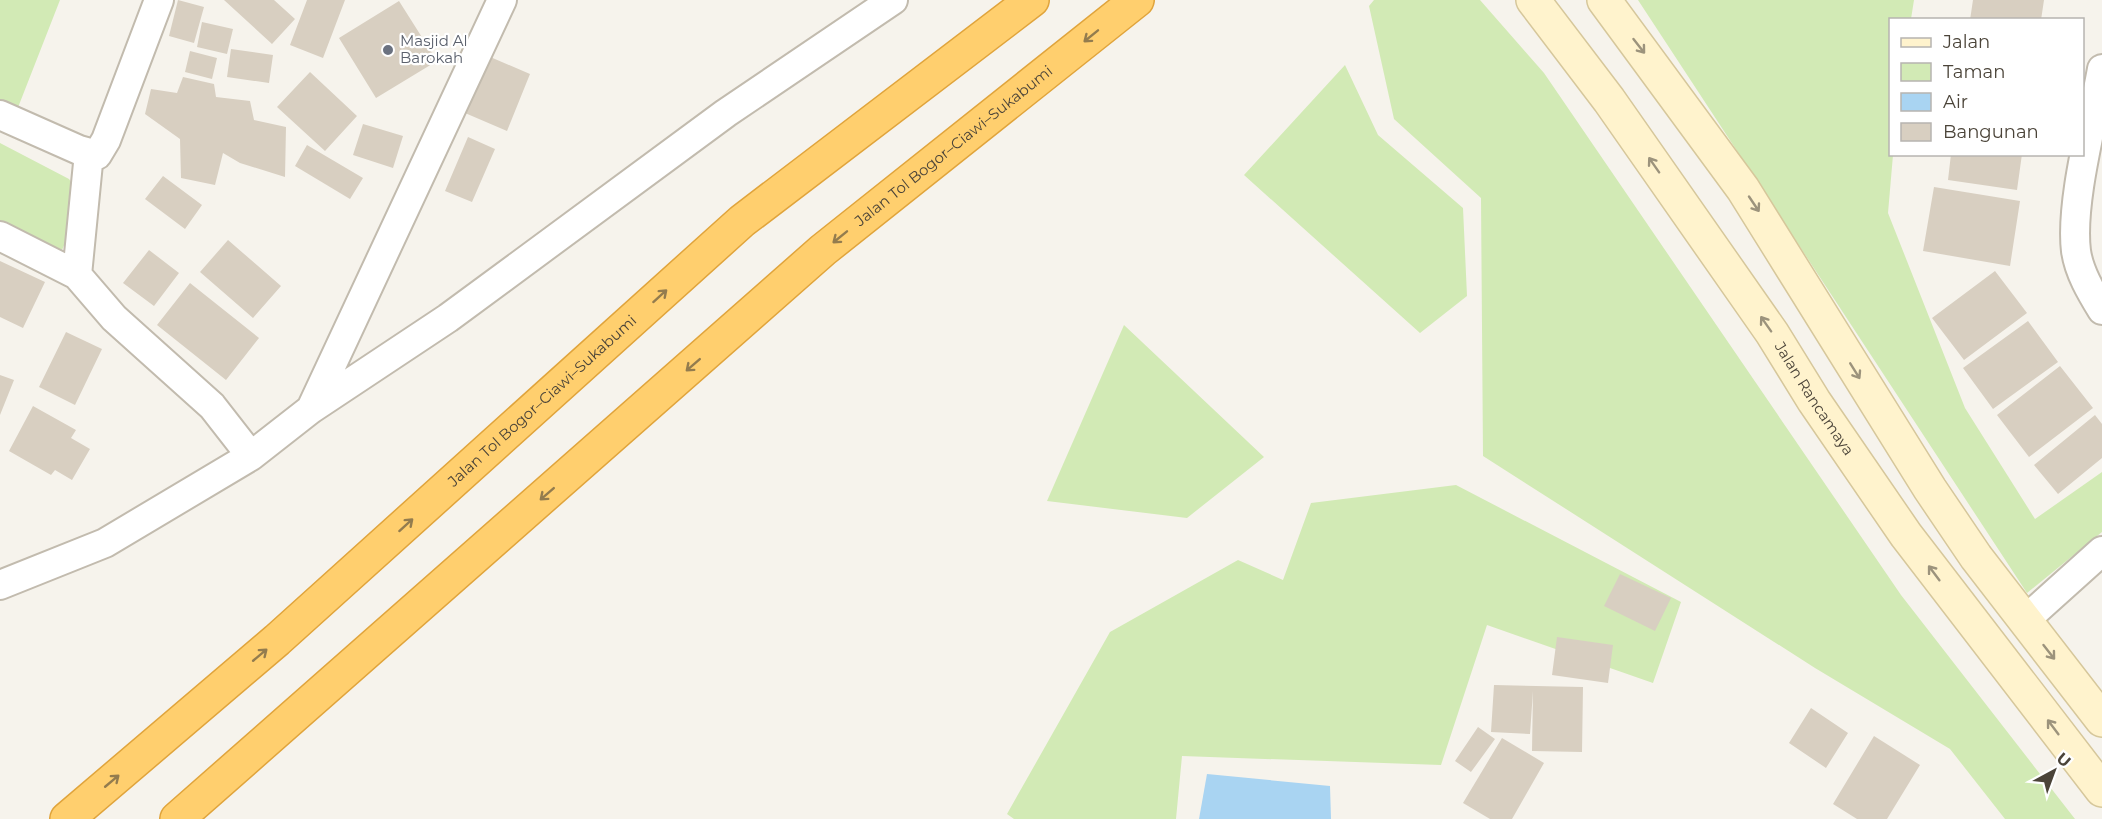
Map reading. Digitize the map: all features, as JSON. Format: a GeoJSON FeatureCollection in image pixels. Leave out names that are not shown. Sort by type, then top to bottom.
{"type":"FeatureCollection","features":[{"type":"Feature","properties":{"kind":"highway","name":"Jalan Tol Bogor–Ciawi–Sukabumi"},"geometry":{"type":"LineString","coordinates":[[67,819],[277,640],[742,221],[1032,0]]}},
{"type":"Feature","properties":{"kind":"highway","name":"Jalan Tol Bogor–Ciawi–Sukabumi"},"geometry":{"type":"LineString","coordinates":[[177,819],[823,250],[1137,0]]}},
{"type":"Feature","properties":{"kind":"street"},"geometry":{"type":"LineString","coordinates":[[0,115],[97,155],[105,140],[159,0]]}},
{"type":"Feature","properties":{"kind":"street"},"geometry":{"type":"LineString","coordinates":[[310,409],[502,0]]}},
{"type":"Feature","properties":{"kind":"street"},"geometry":{"type":"LineString","coordinates":[[0,585],[105,543],[250,456],[310,409],[448,318],[726,113],[893,0]]}},
{"type":"Feature","properties":{"kind":"street","name":"Jalan Rancamaya"},"geometry":{"type":"LineString","coordinates":[[1533,0],[1609,100],[1772,333],[1814,401],[1900,526],[2102,790]]}},
{"type":"Feature","properties":{"kind":"street"},"geometry":{"type":"LineString","coordinates":[[1604,0],[1743,189],[1930,489],[2024,621],[2102,720]]}},
{"type":"Feature","properties":{"kind":"street"},"geometry":{"type":"LineString","coordinates":[[2102,69],[2078,199],[2076,250],[2080,268],[2102,310]]}},
{"type":"Feature","properties":{"kind":"street"},"geometry":{"type":"LineString","coordinates":[[77,275],[89,153]]}},
{"type":"Feature","properties":{"kind":"street"},"geometry":{"type":"LineString","coordinates":[[0,236],[77,275],[114,318],[212,406],[250,456]]}},
{"type":"Feature","properties":{"kind":"street"},"geometry":{"type":"LineString","coordinates":[[2024,621],[2102,551]]}},
{"type":"Feature","properties":{"kind":"green space"},"geometry":{"type":"Polygon","coordinates":[[[0,0],[60,0],[17,110],[0,102],[0,0]]]}},
{"type":"Feature","properties":{"kind":"green space"},"geometry":{"type":"Polygon","coordinates":[[[1374,0],[1480,0],[1544,73],[1901,595],[2075,819],[2005,819],[1950,749],[1815,668],[1483,456],[1481,198],[1394,119],[1369,6],[1374,0]]]}},
{"type":"Feature","properties":{"kind":"green space"},"geometry":{"type":"Polygon","coordinates":[[[1638,0],[1914,0],[1911,18],[1889,18],[1889,156],[1893,156],[1888,213],[1965,408],[2035,519],[2102,472],[2102,532],[2027,593],[1638,0]]]}},
{"type":"Feature","properties":{"kind":"green space"},"geometry":{"type":"Polygon","coordinates":[[[1345,65],[1378,135],[1463,208],[1467,296],[1420,333],[1244,175],[1345,65]]]}},
{"type":"Feature","properties":{"kind":"green space"},"geometry":{"type":"Polygon","coordinates":[[[0,143],[69,179],[79,194],[71,229],[54,269],[0,238],[0,143]]]}},
{"type":"Feature","properties":{"kind":"green space"},"geometry":{"type":"Polygon","coordinates":[[[1124,325],[1264,457],[1187,518],[1047,501],[1124,325]]]}},
{"type":"Feature","properties":{"kind":"green space"},"geometry":{"type":"Polygon","coordinates":[[[1456,485],[1681,602],[1653,683],[1487,625],[1441,765],[1182,756],[1176,819],[1014,819],[1007,814],[1110,632],[1238,560],[1283,580],[1311,503],[1456,485]]]}},
{"type":"Feature","properties":{"kind":"water"},"geometry":{"type":"Polygon","coordinates":[[[1207,774],[1330,786],[1331,819],[1199,819],[1207,774]]]}},
{"type":"Feature","properties":{"kind":"building"},"geometry":{"type":"Polygon","coordinates":[[[178,0],[204,7],[194,43],[169,36],[178,0]]]}},
{"type":"Feature","properties":{"kind":"building"},"geometry":{"type":"Polygon","coordinates":[[[224,0],[274,0],[295,19],[272,44],[224,0]]]}},
{"type":"Feature","properties":{"kind":"building"},"geometry":{"type":"Polygon","coordinates":[[[307,0],[345,0],[323,58],[290,45],[307,0]]]}},
{"type":"Feature","properties":{"kind":"building"},"geometry":{"type":"Polygon","coordinates":[[[1973,0],[2044,0],[2041,18],[1970,18],[1973,0]]]}},
{"type":"Feature","properties":{"kind":"building","name":"Masjid Al Barokah"},"geometry":{"type":"Polygon","coordinates":[[[399,1],[437,61],[376,98],[339,38],[399,1]]]}},
{"type":"Feature","properties":{"kind":"building"},"geometry":{"type":"Polygon","coordinates":[[[202,22],[233,29],[227,54],[197,47],[202,22]]]}},
{"type":"Feature","properties":{"kind":"building"},"geometry":{"type":"Polygon","coordinates":[[[231,49],[273,55],[269,83],[227,77],[231,49]]]}},
{"type":"Feature","properties":{"kind":"building"},"geometry":{"type":"Polygon","coordinates":[[[190,51],[217,58],[212,79],[185,72],[190,51]]]}},
{"type":"Feature","properties":{"kind":"building"},"geometry":{"type":"Polygon","coordinates":[[[488,56],[530,74],[507,131],[465,113],[488,56]]]}},
{"type":"Feature","properties":{"kind":"building"},"geometry":{"type":"Polygon","coordinates":[[[310,72],[357,116],[325,151],[277,107],[310,72]]]}},
{"type":"Feature","properties":{"kind":"building"},"geometry":{"type":"Polygon","coordinates":[[[183,77],[214,84],[216,97],[250,101],[254,120],[286,127],[285,177],[240,163],[223,153],[215,185],[181,178],[180,139],[145,114],[151,89],[177,93],[183,77]]]}},
{"type":"Feature","properties":{"kind":"building"},"geometry":{"type":"Polygon","coordinates":[[[363,124],[403,136],[393,168],[353,155],[363,124]]]}},
{"type":"Feature","properties":{"kind":"building"},"geometry":{"type":"Polygon","coordinates":[[[468,137],[495,149],[472,202],[445,191],[468,137]]]}},
{"type":"Feature","properties":{"kind":"building"},"geometry":{"type":"Polygon","coordinates":[[[307,145],[363,178],[350,199],[295,166],[307,145]]]}},
{"type":"Feature","properties":{"kind":"building"},"geometry":{"type":"Polygon","coordinates":[[[1951,156],[2022,156],[2017,190],[1948,180],[1951,156]]]}},
{"type":"Feature","properties":{"kind":"building"},"geometry":{"type":"Polygon","coordinates":[[[163,176],[202,205],[185,229],[145,199],[163,176]]]}},
{"type":"Feature","properties":{"kind":"building"},"geometry":{"type":"Polygon","coordinates":[[[1934,187],[2020,201],[2010,266],[1923,251],[1934,187]]]}},
{"type":"Feature","properties":{"kind":"building"},"geometry":{"type":"Polygon","coordinates":[[[228,240],[281,286],[253,318],[200,272],[228,240]]]}},
{"type":"Feature","properties":{"kind":"building"},"geometry":{"type":"Polygon","coordinates":[[[149,250],[179,273],[154,306],[123,283],[149,250]]]}},
{"type":"Feature","properties":{"kind":"building"},"geometry":{"type":"Polygon","coordinates":[[[0,261],[45,282],[23,328],[0,317],[0,261]]]}},
{"type":"Feature","properties":{"kind":"building"},"geometry":{"type":"Polygon","coordinates":[[[1995,271],[2027,313],[1964,360],[1932,318],[1995,271]]]}},
{"type":"Feature","properties":{"kind":"building"},"geometry":{"type":"Polygon","coordinates":[[[190,283],[259,338],[226,380],[157,325],[190,283]]]}},
{"type":"Feature","properties":{"kind":"building"},"geometry":{"type":"Polygon","coordinates":[[[2028,321],[2058,362],[1993,409],[1963,368],[2028,321]]]}},
{"type":"Feature","properties":{"kind":"building"},"geometry":{"type":"Polygon","coordinates":[[[66,332],[102,349],[75,405],[39,387],[66,332]]]}},
{"type":"Feature","properties":{"kind":"building"},"geometry":{"type":"Polygon","coordinates":[[[2060,366],[2093,408],[2029,457],[1997,415],[2060,366]]]}},
{"type":"Feature","properties":{"kind":"building"},"geometry":{"type":"Polygon","coordinates":[[[0,375],[14,380],[0,415],[0,375]]]}},
{"type":"Feature","properties":{"kind":"building"},"geometry":{"type":"Polygon","coordinates":[[[33,406],[76,430],[71,438],[90,449],[72,480],[55,470],[51,475],[9,451],[33,406]]]}},
{"type":"Feature","properties":{"kind":"building"},"geometry":{"type":"Polygon","coordinates":[[[2095,415],[2102,424],[2102,458],[2058,494],[2034,465],[2095,415]]]}},
{"type":"Feature","properties":{"kind":"building"},"geometry":{"type":"Polygon","coordinates":[[[1620,574],[1671,598],[1655,631],[1604,606],[1620,574]]]}},
{"type":"Feature","properties":{"kind":"building"},"geometry":{"type":"Polygon","coordinates":[[[1557,637],[1613,645],[1608,683],[1552,675],[1557,637]]]}},
{"type":"Feature","properties":{"kind":"building"},"geometry":{"type":"Polygon","coordinates":[[[1494,685],[1583,687],[1582,752],[1532,751],[1533,691],[1530,734],[1491,732],[1494,685]]]}},
{"type":"Feature","properties":{"kind":"building"},"geometry":{"type":"Polygon","coordinates":[[[1811,708],[1848,733],[1826,768],[1789,743],[1811,708]]]}},
{"type":"Feature","properties":{"kind":"building"},"geometry":{"type":"Polygon","coordinates":[[[1478,727],[1495,739],[1471,772],[1455,761],[1478,727]]]}},
{"type":"Feature","properties":{"kind":"building"},"geometry":{"type":"Polygon","coordinates":[[[1874,736],[1920,765],[1887,819],[1857,819],[1833,804],[1874,736]]]}},
{"type":"Feature","properties":{"kind":"building"},"geometry":{"type":"Polygon","coordinates":[[[1502,738],[1544,763],[1512,819],[1490,819],[1463,803],[1502,738]]]}},
{"type":"Feature","properties":{"kind":"place","name":"Masjid Al Barokah"},"geometry":{"type":"Point","coordinates":[388,50]}}]}
